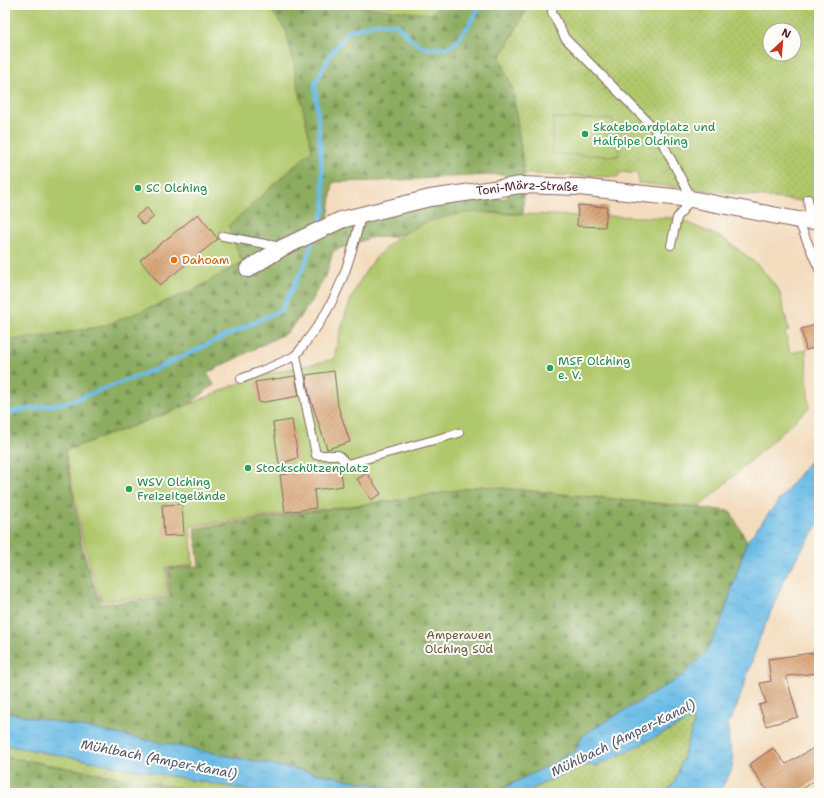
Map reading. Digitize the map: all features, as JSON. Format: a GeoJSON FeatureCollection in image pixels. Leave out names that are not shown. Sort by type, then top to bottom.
{"type":"FeatureCollection","features":[{"type":"Feature","properties":{"kind":"street","name":"Toni-März-Straße"},"geometry":{"type":"LineString","coordinates":[[248,269],[282,248],[341,220],[430,198],[521,185],[579,187],[691,199],[809,220]]}},
{"type":"Feature","properties":{"kind":"lane"},"geometry":{"type":"LineString","coordinates":[[553,5],[552,12],[565,38],[655,128],[670,156],[691,199],[677,218],[671,245]]}},
{"type":"Feature","properties":{"kind":"lane"},"geometry":{"type":"LineString","coordinates":[[808,199],[809,220],[819,269]]}},
{"type":"Feature","properties":{"kind":"lane"},"geometry":{"type":"LineString","coordinates":[[241,379],[296,355],[330,308],[351,257],[361,216]]}},
{"type":"Feature","properties":{"kind":"lane"},"geometry":{"type":"LineString","coordinates":[[223,236],[282,248]]}},
{"type":"Feature","properties":{"kind":"lane"},"geometry":{"type":"LineString","coordinates":[[296,355],[316,455],[338,454],[347,464],[459,433]]}},
{"type":"Feature","properties":{"kind":"green space","name":"SC Olching"},"geometry":{"type":"Polygon","coordinates":[[[5,5],[267,5],[286,30],[312,150],[228,226],[242,262],[192,291],[103,326],[46,336],[5,340],[5,5]]]}},
{"type":"Feature","properties":{"kind":"green space","name":"Amperauen Olching Süd"},"geometry":{"type":"Polygon","coordinates":[[[267,5],[529,5],[500,58],[513,91],[524,174],[523,214],[482,213],[451,216],[399,235],[382,238],[373,237],[333,251],[327,273],[305,311],[288,332],[207,373],[214,385],[188,405],[65,451],[82,547],[100,604],[170,597],[168,569],[199,566],[195,528],[404,499],[481,486],[730,511],[747,541],[721,623],[706,652],[682,676],[582,736],[575,752],[494,793],[416,793],[5,712],[5,340],[46,336],[103,326],[192,291],[242,262],[228,226],[312,150],[286,30],[267,5]],[[505,174],[333,182],[326,233],[362,219],[436,202],[508,198],[505,174]]]}},
{"type":"Feature","properties":{"kind":"green space"},"geometry":{"type":"Polygon","coordinates":[[[341,5],[440,5],[431,14],[341,5]]]}},
{"type":"Feature","properties":{"kind":"green space"},"geometry":{"type":"Polygon","coordinates":[[[529,5],[819,5],[819,203],[638,183],[638,174],[620,172],[619,177],[524,174],[513,91],[500,58],[529,5]]]}},
{"type":"Feature","properties":{"kind":"green space","name":"Skateboardplatz und Halfpipe Olching"},"geometry":{"type":"Polygon","coordinates":[[[553,118],[611,119],[614,123],[619,141],[619,156],[552,154],[553,118]]]}},
{"type":"Feature","properties":{"kind":"green space","name":"MSF Olching e. V."},"geometry":{"type":"Polygon","coordinates":[[[578,205],[607,207],[606,216],[677,218],[726,240],[759,266],[779,290],[789,331],[785,332],[790,353],[806,350],[809,408],[699,507],[481,486],[404,499],[190,526],[193,565],[166,568],[168,595],[101,601],[84,544],[65,451],[176,410],[254,377],[334,359],[349,304],[360,280],[374,260],[392,242],[413,229],[438,219],[468,213],[578,216],[578,205]]]}},
{"type":"Feature","properties":{"kind":"green space"},"geometry":{"type":"Polygon","coordinates":[[[692,719],[694,723],[675,782],[665,793],[523,793],[583,765],[597,766],[692,719]]]}},
{"type":"Feature","properties":{"kind":"green space"},"geometry":{"type":"Polygon","coordinates":[[[5,745],[262,793],[208,793],[5,757],[5,745]]]}},
{"type":"Feature","properties":{"kind":"green space"},"geometry":{"type":"Polygon","coordinates":[[[5,757],[208,793],[5,793],[5,757]]]}},
{"type":"Feature","properties":{"kind":"water","name":"Mühlbach (Amper-Kanal)"},"geometry":{"type":"Polygon","coordinates":[[[819,455],[819,523],[787,573],[759,640],[737,706],[728,725],[729,743],[733,758],[732,769],[719,793],[665,793],[675,782],[694,723],[692,719],[597,766],[583,765],[523,793],[494,793],[575,752],[582,736],[682,676],[706,652],[721,623],[747,541],[809,462],[819,455]]]}},
{"type":"Feature","properties":{"kind":"water","name":"Mühlbach (Amper-Kanal)"},"geometry":{"type":"Polygon","coordinates":[[[5,712],[416,793],[262,793],[5,745],[5,712]]]}},
{"type":"Feature","properties":{"kind":"building"},"geometry":{"type":"Polygon","coordinates":[[[578,205],[607,207],[605,227],[577,226],[578,205]]]}},
{"type":"Feature","properties":{"kind":"building"},"geometry":{"type":"Polygon","coordinates":[[[147,208],[154,217],[143,225],[136,216],[147,208]]]}},
{"type":"Feature","properties":{"kind":"building"},"geometry":{"type":"Polygon","coordinates":[[[198,214],[218,239],[160,285],[140,260],[198,214]]]}},
{"type":"Feature","properties":{"kind":"building"},"geometry":{"type":"Polygon","coordinates":[[[819,324],[819,347],[806,350],[801,329],[819,324]]]}},
{"type":"Feature","properties":{"kind":"building"},"geometry":{"type":"Polygon","coordinates":[[[334,371],[338,406],[350,442],[327,449],[309,394],[306,375],[334,371]]]}},
{"type":"Feature","properties":{"kind":"building"},"geometry":{"type":"Polygon","coordinates":[[[295,376],[299,396],[259,403],[255,382],[295,376]]]}},
{"type":"Feature","properties":{"kind":"building"},"geometry":{"type":"Polygon","coordinates":[[[292,420],[298,458],[279,464],[273,423],[292,420]]]}},
{"type":"Feature","properties":{"kind":"building"},"geometry":{"type":"Polygon","coordinates":[[[340,466],[343,486],[314,490],[316,508],[285,512],[280,475],[340,466]]]}},
{"type":"Feature","properties":{"kind":"building"},"geometry":{"type":"Polygon","coordinates":[[[367,473],[381,494],[371,500],[357,479],[367,473]]]}},
{"type":"Feature","properties":{"kind":"building"},"geometry":{"type":"Polygon","coordinates":[[[182,504],[184,535],[164,536],[162,505],[182,504]]]}},
{"type":"Feature","properties":{"kind":"building"},"geometry":{"type":"Polygon","coordinates":[[[819,652],[819,673],[786,676],[798,717],[766,726],[759,705],[766,703],[760,683],[771,681],[768,659],[819,652]]]}},
{"type":"Feature","properties":{"kind":"building"},"geometry":{"type":"Polygon","coordinates":[[[819,745],[819,778],[796,793],[769,793],[749,765],[773,748],[786,764],[819,745]]]}},
{"type":"Feature","properties":{"kind":"waterway"},"geometry":{"type":"LineString","coordinates":[[318,227],[325,208],[315,84],[331,53],[349,31],[378,23],[398,25],[418,44],[430,48],[443,48],[454,44],[458,40],[483,5]]}},
{"type":"Feature","properties":{"kind":"waterway"},"geometry":{"type":"LineString","coordinates":[[5,413],[69,402],[156,369],[281,310],[305,264],[314,237]]}},
{"type":"Feature","properties":{"kind":"place","name":"Skateboardplatz und Halfpipe Olching"},"geometry":{"type":"Point","coordinates":[585,134]}},
{"type":"Feature","properties":{"kind":"place","name":"SC Olching"},"geometry":{"type":"Point","coordinates":[138,188]}},
{"type":"Feature","properties":{"kind":"place","name":"Dahoam"},"geometry":{"type":"Point","coordinates":[174,260]}},
{"type":"Feature","properties":{"kind":"place","name":"MSF Olching e. V."},"geometry":{"type":"Point","coordinates":[550,368]}},
{"type":"Feature","properties":{"kind":"place","name":"Stockschützenplatz"},"geometry":{"type":"Point","coordinates":[248,468]}},
{"type":"Feature","properties":{"kind":"place","name":"WSV Olching Freizeitgelände"},"geometry":{"type":"Point","coordinates":[129,489]}}]}
